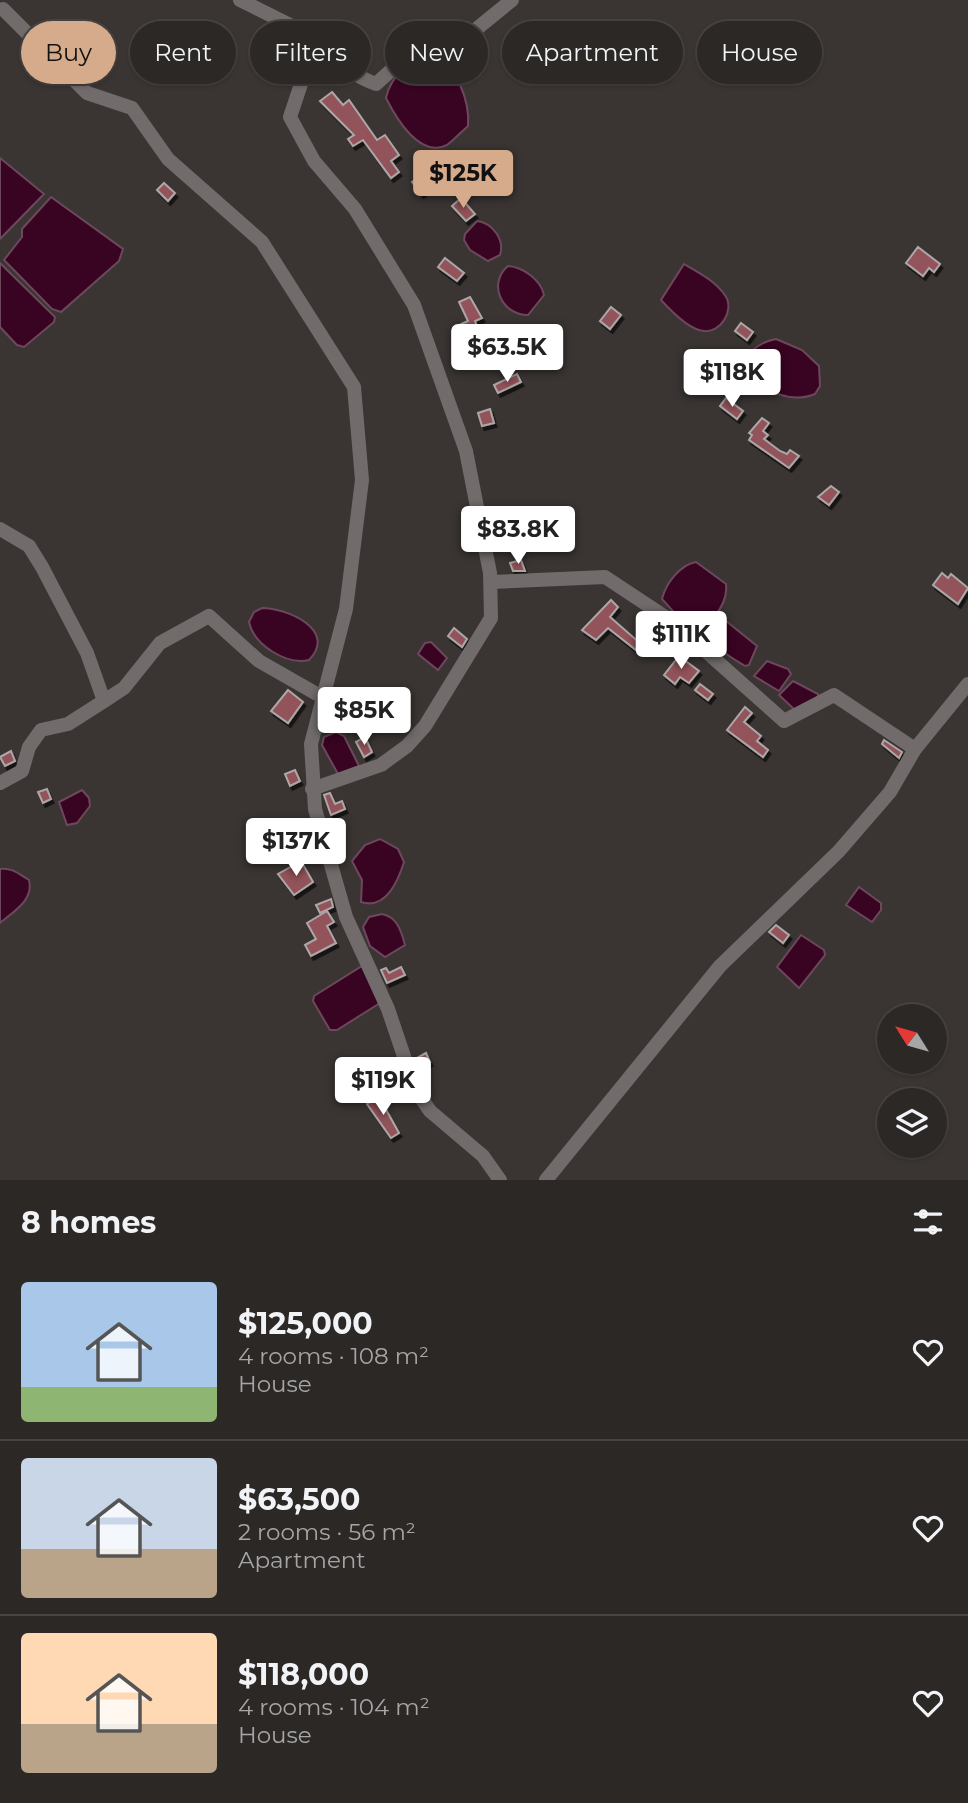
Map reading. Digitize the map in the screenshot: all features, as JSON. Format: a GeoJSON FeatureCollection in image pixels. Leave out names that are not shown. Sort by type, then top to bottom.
{"type":"FeatureCollection","features":[{"type":"Feature","properties":{"kind":"street"},"geometry":{"type":"LineString","coordinates":[[240,0],[282,21]]}},
{"type":"Feature","properties":{"kind":"street"},"geometry":{"type":"LineString","coordinates":[[371,82],[376,84],[430,34],[454,48],[512,0]]}},
{"type":"Feature","properties":{"kind":"street"},"geometry":{"type":"LineString","coordinates":[[4,9],[88,93],[132,108],[169,159],[262,242],[354,387],[362,480],[345,609],[311,744],[312,789],[346,917],[388,1009],[415,1089],[430,1111],[483,1156],[500,1180]]}},
{"type":"Feature","properties":{"kind":"street"},"geometry":{"type":"LineString","coordinates":[[301,84],[290,117],[314,160],[355,209],[414,305],[466,451],[491,582],[491,618],[425,726],[407,746],[381,765],[312,789]]}},
{"type":"Feature","properties":{"kind":"street"},"geometry":{"type":"LineString","coordinates":[[0,529],[29,546],[42,567],[87,653],[104,701]]}},
{"type":"Feature","properties":{"kind":"street"},"geometry":{"type":"LineString","coordinates":[[491,582],[605,577],[673,622],[784,721],[834,695],[915,749]]}},
{"type":"Feature","properties":{"kind":"street"},"geometry":{"type":"LineString","coordinates":[[0,783],[22,771],[29,747],[40,730],[68,724],[124,688],[160,643],[209,616],[259,661],[322,697]]}},
{"type":"Feature","properties":{"kind":"street"},"geometry":{"type":"LineString","coordinates":[[546,1180],[720,966],[839,850],[890,792],[915,749],[968,684]]}},
{"type":"Feature","properties":{"kind":"shaded area"},"geometry":{"type":"Polygon","coordinates":[[[391,84],[459,84],[467,106],[468,126],[447,145],[437,148],[418,142],[396,116],[386,98],[391,84]]]}},
{"type":"Feature","properties":{"kind":"shaded area"},"geometry":{"type":"Polygon","coordinates":[[[0,158],[44,194],[0,239],[0,158]]]}},
{"type":"Feature","properties":{"kind":"shaded area"},"geometry":{"type":"Polygon","coordinates":[[[51,197],[123,249],[119,261],[61,312],[52,309],[4,260],[22,237],[22,229],[51,197]]]}},
{"type":"Feature","properties":{"kind":"shaded area"},"geometry":{"type":"Polygon","coordinates":[[[477,221],[492,228],[501,243],[500,255],[488,261],[470,250],[464,240],[465,234],[477,221]]]}},
{"type":"Feature","properties":{"kind":"shaded area"},"geometry":{"type":"Polygon","coordinates":[[[0,263],[55,317],[54,322],[24,347],[17,345],[0,327],[0,263]]]}},
{"type":"Feature","properties":{"kind":"shaded area"},"geometry":{"type":"Polygon","coordinates":[[[684,264],[712,282],[728,302],[727,314],[721,325],[710,331],[692,327],[661,300],[684,264]]]}},
{"type":"Feature","properties":{"kind":"shaded area"},"geometry":{"type":"Polygon","coordinates":[[[508,266],[530,275],[542,289],[544,295],[528,315],[511,310],[500,297],[499,281],[508,266]]]}},
{"type":"Feature","properties":{"kind":"shaded area"},"geometry":{"type":"Polygon","coordinates":[[[776,339],[802,350],[819,366],[820,386],[815,394],[787,397],[761,386],[747,374],[746,361],[752,350],[776,339]]]}},
{"type":"Feature","properties":{"kind":"shaded area"},"geometry":{"type":"Polygon","coordinates":[[[696,562],[726,584],[720,609],[701,627],[680,619],[662,599],[674,576],[684,567],[696,562]]]}},
{"type":"Feature","properties":{"kind":"shaded area"},"geometry":{"type":"Polygon","coordinates":[[[262,608],[296,617],[313,630],[317,639],[316,649],[309,660],[300,661],[281,656],[272,652],[257,638],[249,622],[254,612],[262,608]]]}},
{"type":"Feature","properties":{"kind":"shaded area"},"geometry":{"type":"Polygon","coordinates":[[[726,621],[757,646],[749,665],[745,666],[728,655],[715,641],[714,628],[726,621]]]}},
{"type":"Feature","properties":{"kind":"shaded area"},"geometry":{"type":"Polygon","coordinates":[[[431,642],[447,658],[438,670],[418,654],[425,643],[431,642]]]}},
{"type":"Feature","properties":{"kind":"shaded area"},"geometry":{"type":"Polygon","coordinates":[[[767,661],[788,669],[791,674],[779,691],[754,676],[767,661]]]}},
{"type":"Feature","properties":{"kind":"shaded area"},"geometry":{"type":"Polygon","coordinates":[[[793,681],[818,694],[818,697],[796,711],[779,695],[793,681]]]}},
{"type":"Feature","properties":{"kind":"shaded area"},"geometry":{"type":"Polygon","coordinates":[[[336,732],[344,736],[359,766],[338,774],[322,745],[324,737],[336,732]]]}},
{"type":"Feature","properties":{"kind":"shaded area"},"geometry":{"type":"Polygon","coordinates":[[[82,790],[89,798],[90,806],[77,823],[67,825],[59,802],[82,790]]]}},
{"type":"Feature","properties":{"kind":"shaded area"},"geometry":{"type":"Polygon","coordinates":[[[380,839],[398,849],[404,862],[394,885],[384,898],[377,902],[361,902],[362,880],[352,861],[365,845],[380,839]]]}},
{"type":"Feature","properties":{"kind":"shaded area"},"geometry":{"type":"Polygon","coordinates":[[[0,869],[18,873],[29,880],[30,887],[22,904],[0,923],[0,869]]]}},
{"type":"Feature","properties":{"kind":"shaded area"},"geometry":{"type":"Polygon","coordinates":[[[859,887],[881,903],[881,910],[872,922],[846,905],[859,887]]]}},
{"type":"Feature","properties":{"kind":"shaded area"},"geometry":{"type":"Polygon","coordinates":[[[382,914],[395,921],[405,945],[385,957],[370,946],[363,927],[369,917],[382,914]]]}},
{"type":"Feature","properties":{"kind":"shaded area"},"geometry":{"type":"Polygon","coordinates":[[[801,935],[824,950],[825,955],[799,988],[777,967],[801,935]]]}},
{"type":"Feature","properties":{"kind":"shaded area"},"geometry":{"type":"Polygon","coordinates":[[[362,966],[380,1003],[337,1030],[330,1030],[313,1001],[314,996],[362,966]]]}},
{"type":"Feature","properties":{"kind":"building"},"geometry":{"type":"Polygon","coordinates":[[[332,92],[343,105],[349,100],[377,140],[385,135],[399,155],[391,161],[399,172],[391,178],[363,140],[353,146],[348,139],[354,135],[320,101],[332,92]]]}},
{"type":"Feature","properties":{"kind":"building"},"geometry":{"type":"Polygon","coordinates":[[[422,175],[430,187],[421,194],[412,182],[422,175]]]}},
{"type":"Feature","properties":{"kind":"building"},"geometry":{"type":"Polygon","coordinates":[[[164,183],[175,193],[168,201],[157,190],[164,183]]]}},
{"type":"Feature","properties":{"kind":"building"},"geometry":{"type":"Polygon","coordinates":[[[461,198],[475,214],[466,221],[452,206],[461,198]]]}},
{"type":"Feature","properties":{"kind":"building"},"geometry":{"type":"Polygon","coordinates":[[[918,247],[940,264],[934,272],[929,268],[923,276],[906,263],[918,247]]]}},
{"type":"Feature","properties":{"kind":"building"},"geometry":{"type":"Polygon","coordinates":[[[445,258],[464,273],[457,281],[438,267],[445,258]]]}},
{"type":"Feature","properties":{"kind":"building"},"geometry":{"type":"Polygon","coordinates":[[[470,297],[482,318],[475,321],[483,343],[475,347],[469,337],[465,339],[459,325],[468,321],[459,302],[470,297]]]}},
{"type":"Feature","properties":{"kind":"building"},"geometry":{"type":"Polygon","coordinates":[[[611,307],[621,315],[610,329],[600,321],[611,307]]]}},
{"type":"Feature","properties":{"kind":"building"},"geometry":{"type":"Polygon","coordinates":[[[741,323],[753,332],[747,340],[735,331],[741,323]]]}},
{"type":"Feature","properties":{"kind":"building"},"geometry":{"type":"Polygon","coordinates":[[[517,374],[521,382],[498,393],[494,385],[517,374]]]}},
{"type":"Feature","properties":{"kind":"building"},"geometry":{"type":"Polygon","coordinates":[[[726,398],[743,411],[737,419],[720,406],[726,398]]]}},
{"type":"Feature","properties":{"kind":"building"},"geometry":{"type":"Polygon","coordinates":[[[490,409],[494,423],[482,426],[478,413],[490,409]]]}},
{"type":"Feature","properties":{"kind":"building"},"geometry":{"type":"Polygon","coordinates":[[[762,418],[769,423],[763,431],[768,435],[764,439],[780,451],[787,454],[790,450],[799,456],[789,468],[749,440],[752,435],[749,433],[762,418]]]}},
{"type":"Feature","properties":{"kind":"building"},"geometry":{"type":"Polygon","coordinates":[[[831,486],[839,492],[829,505],[818,497],[831,486]]]}},
{"type":"Feature","properties":{"kind":"building"},"geometry":{"type":"Polygon","coordinates":[[[521,560],[525,571],[513,571],[510,563],[521,560]]]}},
{"type":"Feature","properties":{"kind":"building"},"geometry":{"type":"Polygon","coordinates":[[[942,573],[948,578],[951,574],[968,588],[958,604],[933,585],[942,573]]]}},
{"type":"Feature","properties":{"kind":"building"},"geometry":{"type":"Polygon","coordinates":[[[611,600],[618,607],[610,617],[641,644],[636,650],[608,628],[596,640],[582,630],[611,600]]]}},
{"type":"Feature","properties":{"kind":"building"},"geometry":{"type":"Polygon","coordinates":[[[454,628],[467,639],[462,647],[448,636],[454,628]]]}},
{"type":"Feature","properties":{"kind":"building"},"geometry":{"type":"Polygon","coordinates":[[[679,656],[699,671],[689,683],[680,677],[675,684],[664,675],[679,656]]]}},
{"type":"Feature","properties":{"kind":"building"},"geometry":{"type":"Polygon","coordinates":[[[700,684],[713,694],[708,700],[695,690],[700,684]]]}},
{"type":"Feature","properties":{"kind":"building"},"geometry":{"type":"Polygon","coordinates":[[[288,690],[303,702],[288,723],[271,711],[288,690]]]}},
{"type":"Feature","properties":{"kind":"building"},"geometry":{"type":"Polygon","coordinates":[[[745,707],[752,713],[744,722],[761,736],[757,741],[768,750],[763,757],[727,730],[745,707]]]}},
{"type":"Feature","properties":{"kind":"building"},"geometry":{"type":"Polygon","coordinates":[[[365,737],[372,752],[364,757],[356,742],[365,737]]]}},
{"type":"Feature","properties":{"kind":"building"},"geometry":{"type":"Polygon","coordinates":[[[884,740],[902,752],[899,758],[882,744],[884,740]]]}},
{"type":"Feature","properties":{"kind":"building"},"geometry":{"type":"Polygon","coordinates":[[[11,751],[15,761],[5,766],[0,757],[11,751]]]}},
{"type":"Feature","properties":{"kind":"building"},"geometry":{"type":"Polygon","coordinates":[[[295,770],[300,781],[290,786],[285,774],[295,770]]]}},
{"type":"Feature","properties":{"kind":"building"},"geometry":{"type":"Polygon","coordinates":[[[47,789],[51,799],[43,803],[38,792],[47,789]]]}},
{"type":"Feature","properties":{"kind":"building"},"geometry":{"type":"Polygon","coordinates":[[[330,793],[335,804],[342,801],[345,809],[331,815],[324,795],[330,793]]]}},
{"type":"Feature","properties":{"kind":"building"},"geometry":{"type":"Polygon","coordinates":[[[306,825],[311,834],[305,837],[312,851],[301,857],[294,842],[267,858],[261,848],[306,825]]]}},
{"type":"Feature","properties":{"kind":"building"},"geometry":{"type":"Polygon","coordinates":[[[301,861],[313,882],[294,895],[278,874],[301,861]]]}},
{"type":"Feature","properties":{"kind":"building"},"geometry":{"type":"Polygon","coordinates":[[[331,899],[333,907],[320,913],[316,905],[331,899]]]}},
{"type":"Feature","properties":{"kind":"building"},"geometry":{"type":"Polygon","coordinates":[[[327,911],[334,922],[327,926],[336,943],[311,956],[305,945],[316,939],[307,923],[327,911]]]}},
{"type":"Feature","properties":{"kind":"building"},"geometry":{"type":"Polygon","coordinates":[[[776,925],[789,935],[783,943],[769,932],[776,925]]]}},
{"type":"Feature","properties":{"kind":"building"},"geometry":{"type":"Polygon","coordinates":[[[401,967],[405,975],[387,983],[381,970],[386,968],[389,973],[401,967]]]}},
{"type":"Feature","properties":{"kind":"building"},"geometry":{"type":"Polygon","coordinates":[[[426,1053],[430,1062],[418,1068],[415,1059],[426,1053]]]}},
{"type":"Feature","properties":{"kind":"building"},"geometry":{"type":"Polygon","coordinates":[[[379,1097],[399,1133],[391,1138],[367,1104],[379,1097]]]}}]}
